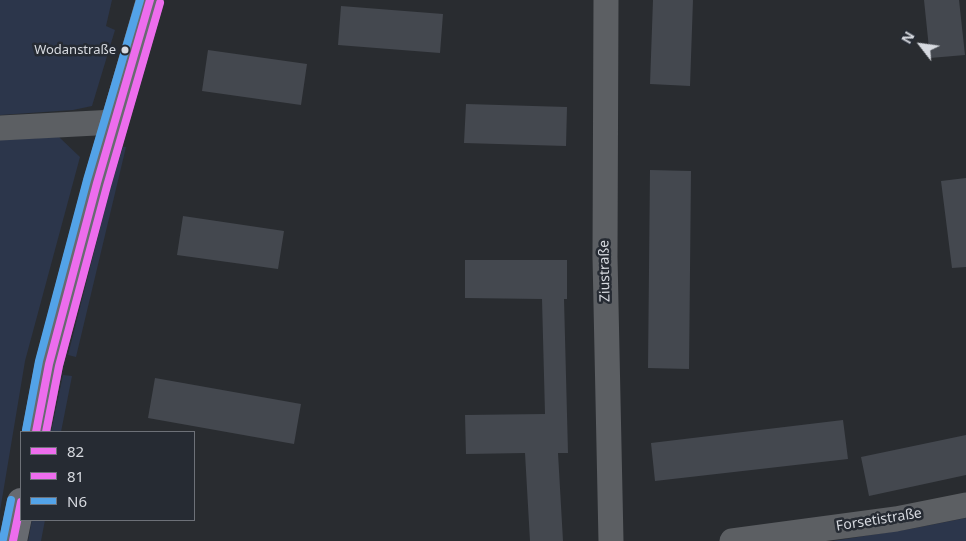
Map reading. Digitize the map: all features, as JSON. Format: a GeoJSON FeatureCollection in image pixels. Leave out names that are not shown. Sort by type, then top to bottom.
{"type":"FeatureCollection","features":[{"type":"Feature","properties":{"kind":"main road"},"geometry":{"type":"LineString","coordinates":[[36,431],[50,364],[97,183],[150,0]]}},
{"type":"Feature","properties":{"kind":"main road"},"geometry":{"type":"LineString","coordinates":[[13,541],[20,507]]}},
{"type":"Feature","properties":{"kind":"street","name":"Ziustraße"},"geometry":{"type":"LineString","coordinates":[[606,0],[605,257],[611,541]]}},
{"type":"Feature","properties":{"kind":"street"},"geometry":{"type":"LineString","coordinates":[[0,128],[115,122]]}},
{"type":"Feature","properties":{"kind":"street","name":"Forsetistraße"},"geometry":{"type":"LineString","coordinates":[[732,541],[896,519],[966,505]]}},
{"type":"Feature","properties":{"kind":"shaded area"},"geometry":{"type":"Polygon","coordinates":[[[0,0],[112,0],[106,26],[115,30],[92,106],[73,110],[0,115],[0,0]]]}},
{"type":"Feature","properties":{"kind":"shaded area"},"geometry":{"type":"Polygon","coordinates":[[[59,137],[80,157],[25,361],[0,511],[0,140],[59,137]]]}},
{"type":"Feature","properties":{"kind":"shaded area"},"geometry":{"type":"Polygon","coordinates":[[[123,147],[126,147],[76,357],[68,355],[111,185],[123,147]]]}},
{"type":"Feature","properties":{"kind":"shaded area"},"geometry":{"type":"Polygon","coordinates":[[[63,375],[72,376],[61,431],[51,431],[63,375]]]}},
{"type":"Feature","properties":{"kind":"shaded area"},"geometry":{"type":"Polygon","coordinates":[[[966,518],[966,541],[832,541],[910,529],[966,518]]]}},
{"type":"Feature","properties":{"kind":"shaded area"},"geometry":{"type":"Polygon","coordinates":[[[32,521],[45,521],[41,541],[28,541],[32,521]]]}},
{"type":"Feature","properties":{"kind":"building"},"geometry":{"type":"Polygon","coordinates":[[[653,0],[693,0],[690,86],[650,84],[653,0]]]}},
{"type":"Feature","properties":{"kind":"building"},"geometry":{"type":"Polygon","coordinates":[[[924,0],[959,0],[965,55],[930,58],[924,0]]]}},
{"type":"Feature","properties":{"kind":"building"},"geometry":{"type":"Polygon","coordinates":[[[341,6],[443,14],[440,53],[338,45],[341,6]]]}},
{"type":"Feature","properties":{"kind":"building"},"geometry":{"type":"Polygon","coordinates":[[[208,50],[307,64],[301,105],[202,91],[208,50]]]}},
{"type":"Feature","properties":{"kind":"building"},"geometry":{"type":"Polygon","coordinates":[[[466,104],[567,107],[566,146],[464,143],[466,104]]]}},
{"type":"Feature","properties":{"kind":"building"},"geometry":{"type":"Polygon","coordinates":[[[650,170],[691,171],[689,369],[648,368],[650,170]]]}},
{"type":"Feature","properties":{"kind":"building"},"geometry":{"type":"Polygon","coordinates":[[[966,178],[966,267],[952,268],[941,181],[966,178]]]}},
{"type":"Feature","properties":{"kind":"building"},"geometry":{"type":"Polygon","coordinates":[[[183,216],[284,231],[278,269],[177,255],[183,216]]]}},
{"type":"Feature","properties":{"kind":"building"},"geometry":{"type":"Polygon","coordinates":[[[465,260],[567,260],[567,299],[564,299],[568,453],[558,453],[563,541],[530,541],[525,453],[466,454],[465,415],[545,414],[542,299],[465,298],[465,260]]]}},
{"type":"Feature","properties":{"kind":"building"},"geometry":{"type":"Polygon","coordinates":[[[155,378],[301,404],[294,444],[148,418],[155,378]]]}},
{"type":"Feature","properties":{"kind":"building"},"geometry":{"type":"Polygon","coordinates":[[[843,420],[848,459],[655,481],[651,443],[843,420]]]}},
{"type":"Feature","properties":{"kind":"building"},"geometry":{"type":"Polygon","coordinates":[[[966,435],[966,475],[869,496],[861,457],[966,435]]]}},
{"type":"Feature","properties":{"kind":"transit line","name":"N6"},"geometry":{"type":"LineString","coordinates":[[26,430],[39,361],[87,180],[140,0]]}},
{"type":"Feature","properties":{"kind":"transit line","name":"82"},"geometry":{"type":"LineString","coordinates":[[36,431],[49,364],[97,183],[150,0]]}},
{"type":"Feature","properties":{"kind":"transit line","name":"81"},"geometry":{"type":"LineString","coordinates":[[46,431],[59,366],[107,186],[160,3]]}},
{"type":"Feature","properties":{"kind":"transit line","name":"N6"},"geometry":{"type":"LineString","coordinates":[[3,539],[11,500]]}},
{"type":"Feature","properties":{"kind":"transit line","name":"82"},"geometry":{"type":"LineString","coordinates":[[13,541],[20,507]]}},
{"type":"Feature","properties":{"kind":"place","name":"Wodanstraße"},"geometry":{"type":"Point","coordinates":[125,50]}}]}
